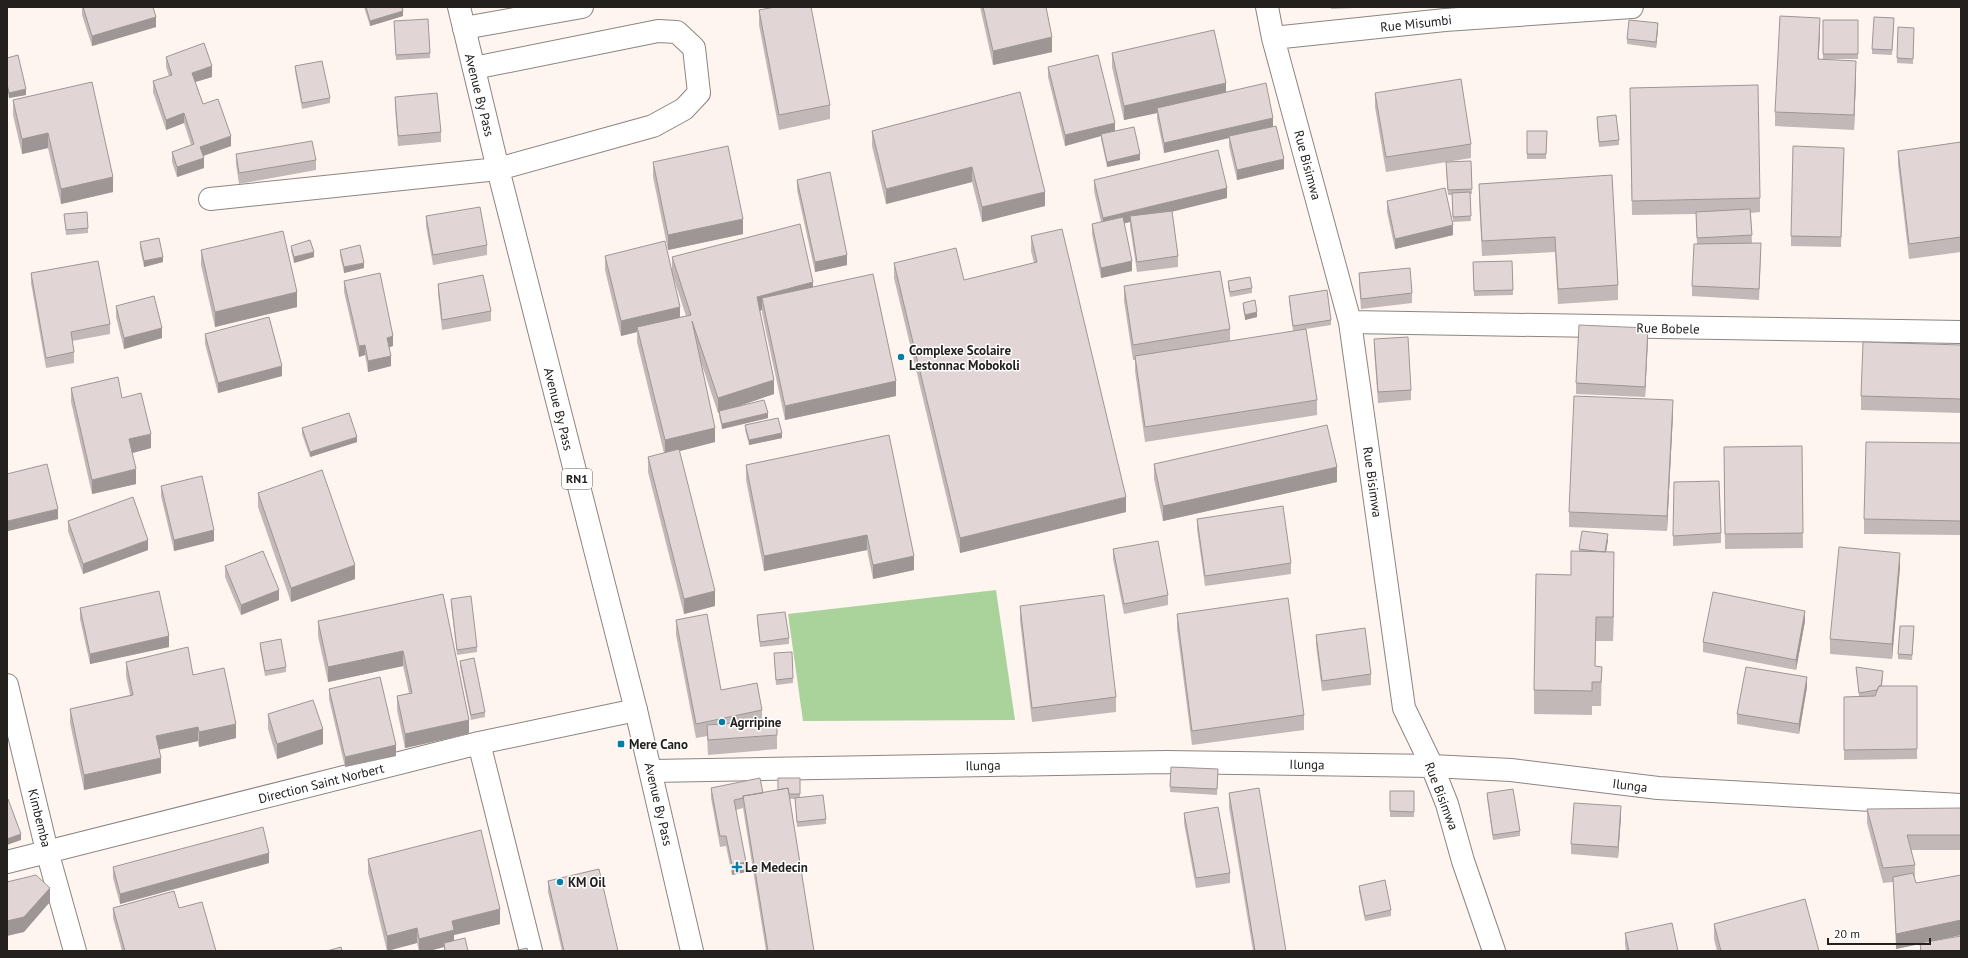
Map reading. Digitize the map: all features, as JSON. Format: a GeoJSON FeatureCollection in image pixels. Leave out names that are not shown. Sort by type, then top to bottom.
{"type":"FeatureCollection","features":[{"type":"Feature","properties":{"kind":"main road","name":"Avenue By Pass"},"geometry":{"type":"LineString","coordinates":[[459,7],[498,169],[652,771],[692,951]]}},
{"type":"Feature","properties":{"kind":"main road"},"geometry":{"type":"LineString","coordinates":[[464,28],[582,7]]}},
{"type":"Feature","properties":{"kind":"main road","name":"Rue Bisimwa"},"geometry":{"type":"LineString","coordinates":[[1267,7],[1273,38],[1350,322],[1404,708],[1432,766],[1447,804],[1463,860],[1494,951]]}},
{"type":"Feature","properties":{"kind":"main road","name":"Rue Misumbi"},"geometry":{"type":"LineString","coordinates":[[1273,38],[1444,20],[1632,7]]}},
{"type":"Feature","properties":{"kind":"main road"},"geometry":{"type":"LineString","coordinates":[[210,199],[498,169],[653,126],[684,109],[699,93],[694,48],[677,32],[658,31],[474,68]]}},
{"type":"Feature","properties":{"kind":"main road","name":"Rue Bobele"},"geometry":{"type":"LineString","coordinates":[[1350,322],[1961,332]]}},
{"type":"Feature","properties":{"kind":"main road","name":"Kimbemba"},"geometry":{"type":"LineString","coordinates":[[7,685],[48,851],[75,951]]}},
{"type":"Feature","properties":{"kind":"main road","name":"Direction Saint Norbert"},"geometry":{"type":"LineString","coordinates":[[7,862],[479,744],[636,710]]}},
{"type":"Feature","properties":{"kind":"main road"},"geometry":{"type":"LineString","coordinates":[[479,744],[531,951]]}},
{"type":"Feature","properties":{"kind":"main road","name":"Ilunga"},"geometry":{"type":"LineString","coordinates":[[652,771],[1166,762],[1432,766],[1511,770],[1658,788],[1961,805]]}},
{"type":"Feature","properties":{"kind":"green space"},"geometry":{"type":"Polygon","coordinates":[[[996,590],[1015,720],[803,721],[788,614],[996,590]]]}},
{"type":"Feature","properties":{"kind":"building"},"geometry":{"type":"Polygon","coordinates":[[[83,7],[153,7],[156,17],[92,36],[83,7]]]}},
{"type":"Feature","properties":{"kind":"building"},"geometry":{"type":"Polygon","coordinates":[[[366,7],[402,7],[403,11],[370,21],[366,7]]]}},
{"type":"Feature","properties":{"kind":"building"},"geometry":{"type":"Polygon","coordinates":[[[775,7],[811,7],[830,105],[779,115],[759,10],[775,7]]]}},
{"type":"Feature","properties":{"kind":"building"},"geometry":{"type":"Polygon","coordinates":[[[983,7],[1046,7],[1052,37],[993,51],[983,7]]]}},
{"type":"Feature","properties":{"kind":"building"},"geometry":{"type":"Polygon","coordinates":[[[1780,16],[1820,18],[1818,59],[1856,61],[1854,115],[1775,112],[1780,16]]]}},
{"type":"Feature","properties":{"kind":"building"},"geometry":{"type":"Polygon","coordinates":[[[1874,17],[1894,18],[1892,50],[1872,49],[1874,17]]]}},
{"type":"Feature","properties":{"kind":"building"},"geometry":{"type":"Polygon","coordinates":[[[428,19],[430,53],[396,55],[394,21],[428,19]]]}},
{"type":"Feature","properties":{"kind":"building"},"geometry":{"type":"Polygon","coordinates":[[[1629,20],[1658,23],[1656,42],[1627,39],[1629,20]]]}},
{"type":"Feature","properties":{"kind":"building"},"geometry":{"type":"Polygon","coordinates":[[[1823,20],[1858,20],[1858,54],[1823,54],[1823,20]]]}},
{"type":"Feature","properties":{"kind":"building"},"geometry":{"type":"Polygon","coordinates":[[[1898,27],[1914,28],[1913,59],[1897,58],[1898,27]]]}},
{"type":"Feature","properties":{"kind":"building"},"geometry":{"type":"Polygon","coordinates":[[[1214,30],[1226,83],[1124,106],[1112,53],[1214,30]]]}},
{"type":"Feature","properties":{"kind":"building"},"geometry":{"type":"Polygon","coordinates":[[[204,43],[212,66],[192,73],[203,104],[218,99],[231,136],[200,147],[204,158],[177,167],[172,152],[194,144],[184,113],[166,120],[153,81],[172,75],[166,57],[204,43]]]}},
{"type":"Feature","properties":{"kind":"building"},"geometry":{"type":"Polygon","coordinates":[[[18,55],[26,89],[9,93],[7,84],[7,58],[18,55]]]}},
{"type":"Feature","properties":{"kind":"building"},"geometry":{"type":"Polygon","coordinates":[[[1098,55],[1115,123],[1065,135],[1048,67],[1098,55]]]}},
{"type":"Feature","properties":{"kind":"building"},"geometry":{"type":"Polygon","coordinates":[[[322,61],[330,98],[302,103],[295,66],[322,61]]]}},
{"type":"Feature","properties":{"kind":"building"},"geometry":{"type":"Polygon","coordinates":[[[1461,79],[1471,144],[1386,157],[1375,93],[1461,79]]]}},
{"type":"Feature","properties":{"kind":"building"},"geometry":{"type":"Polygon","coordinates":[[[92,82],[113,177],[61,189],[48,133],[22,139],[13,100],[92,82]]]}},
{"type":"Feature","properties":{"kind":"building"},"geometry":{"type":"Polygon","coordinates":[[[1266,83],[1273,118],[1164,143],[1157,108],[1266,83]]]}},
{"type":"Feature","properties":{"kind":"building"},"geometry":{"type":"Polygon","coordinates":[[[1758,85],[1760,198],[1632,201],[1630,88],[1758,85]]]}},
{"type":"Feature","properties":{"kind":"building"},"geometry":{"type":"Polygon","coordinates":[[[1020,92],[1045,192],[982,207],[972,167],[886,189],[872,131],[1020,92]]]}},
{"type":"Feature","properties":{"kind":"building"},"geometry":{"type":"Polygon","coordinates":[[[437,93],[441,132],[398,136],[395,97],[437,93]]]}},
{"type":"Feature","properties":{"kind":"building"},"geometry":{"type":"Polygon","coordinates":[[[1616,115],[1619,140],[1599,142],[1597,117],[1616,115]]]}},
{"type":"Feature","properties":{"kind":"building"},"geometry":{"type":"Polygon","coordinates":[[[1276,126],[1284,159],[1237,170],[1229,136],[1276,126]]]}},
{"type":"Feature","properties":{"kind":"building"},"geometry":{"type":"Polygon","coordinates":[[[1134,127],[1140,154],[1107,162],[1101,134],[1134,127]]]}},
{"type":"Feature","properties":{"kind":"building"},"geometry":{"type":"Polygon","coordinates":[[[1527,131],[1547,131],[1546,154],[1527,154],[1527,131]]]}},
{"type":"Feature","properties":{"kind":"building"},"geometry":{"type":"Polygon","coordinates":[[[312,141],[316,160],[239,173],[236,154],[312,141]]]}},
{"type":"Feature","properties":{"kind":"building"},"geometry":{"type":"Polygon","coordinates":[[[1961,142],[1961,237],[1909,244],[1898,151],[1961,142]]]}},
{"type":"Feature","properties":{"kind":"building"},"geometry":{"type":"Polygon","coordinates":[[[728,146],[743,219],[668,235],[653,162],[728,146]]]}},
{"type":"Feature","properties":{"kind":"building"},"geometry":{"type":"Polygon","coordinates":[[[1793,146],[1844,148],[1841,237],[1791,236],[1793,146]]]}},
{"type":"Feature","properties":{"kind":"building"},"geometry":{"type":"Polygon","coordinates":[[[1218,150],[1227,188],[1103,218],[1094,180],[1218,150]]]}},
{"type":"Feature","properties":{"kind":"building"},"geometry":{"type":"Polygon","coordinates":[[[1471,161],[1472,189],[1448,190],[1446,162],[1471,161]]]}},
{"type":"Feature","properties":{"kind":"building"},"geometry":{"type":"Polygon","coordinates":[[[830,172],[847,255],[815,262],[797,180],[830,172]]]}},
{"type":"Feature","properties":{"kind":"building"},"geometry":{"type":"Polygon","coordinates":[[[1612,175],[1618,285],[1558,289],[1555,237],[1482,241],[1479,184],[1612,175]]]}},
{"type":"Feature","properties":{"kind":"building"},"geometry":{"type":"Polygon","coordinates":[[[1445,188],[1453,225],[1395,239],[1387,201],[1445,188]]]}},
{"type":"Feature","properties":{"kind":"building"},"geometry":{"type":"Polygon","coordinates":[[[1470,192],[1471,216],[1453,217],[1452,193],[1470,192]]]}},
{"type":"Feature","properties":{"kind":"building"},"geometry":{"type":"Polygon","coordinates":[[[480,207],[487,245],[433,255],[426,216],[480,207]]]}},
{"type":"Feature","properties":{"kind":"building"},"geometry":{"type":"Polygon","coordinates":[[[1750,209],[1752,235],[1697,238],[1696,212],[1750,209]]]}},
{"type":"Feature","properties":{"kind":"building"},"geometry":{"type":"Polygon","coordinates":[[[1172,211],[1178,256],[1137,262],[1130,216],[1172,211]]]}},
{"type":"Feature","properties":{"kind":"building"},"geometry":{"type":"Polygon","coordinates":[[[87,212],[88,228],[66,230],[64,214],[87,212]]]}},
{"type":"Feature","properties":{"kind":"building"},"geometry":{"type":"Polygon","coordinates":[[[1123,217],[1132,261],[1101,268],[1092,224],[1123,217]]]}},
{"type":"Feature","properties":{"kind":"building"},"geometry":{"type":"Polygon","coordinates":[[[800,224],[813,282],[757,297],[774,380],[718,398],[692,321],[715,428],[665,440],[637,327],[691,315],[672,257],[800,224]]]}},
{"type":"Feature","properties":{"kind":"building"},"geometry":{"type":"Polygon","coordinates":[[[1062,229],[1126,497],[960,538],[894,263],[956,248],[964,280],[1037,262],[1031,236],[1062,229]]]}},
{"type":"Feature","properties":{"kind":"building"},"geometry":{"type":"Polygon","coordinates":[[[283,231],[297,292],[215,312],[201,250],[283,231]]]}},
{"type":"Feature","properties":{"kind":"building"},"geometry":{"type":"Polygon","coordinates":[[[159,238],[163,257],[144,261],[140,242],[159,238]]]}},
{"type":"Feature","properties":{"kind":"building"},"geometry":{"type":"Polygon","coordinates":[[[310,240],[314,252],[294,257],[291,246],[310,240]]]}},
{"type":"Feature","properties":{"kind":"building"},"geometry":{"type":"Polygon","coordinates":[[[665,241],[680,307],[621,321],[605,256],[665,241]]]}},
{"type":"Feature","properties":{"kind":"building"},"geometry":{"type":"Polygon","coordinates":[[[1761,243],[1759,289],[1692,286],[1694,244],[1761,243]]]}},
{"type":"Feature","properties":{"kind":"building"},"geometry":{"type":"Polygon","coordinates":[[[360,245],[364,263],[344,267],[340,250],[360,245]]]}},
{"type":"Feature","properties":{"kind":"building"},"geometry":{"type":"Polygon","coordinates":[[[98,261],[110,324],[71,332],[74,352],[46,358],[31,273],[98,261]]]}},
{"type":"Feature","properties":{"kind":"building"},"geometry":{"type":"Polygon","coordinates":[[[1512,261],[1513,290],[1474,291],[1473,262],[1512,261]]]}},
{"type":"Feature","properties":{"kind":"building"},"geometry":{"type":"Polygon","coordinates":[[[1410,268],[1412,293],[1361,299],[1359,273],[1410,268]]]}},
{"type":"Feature","properties":{"kind":"building"},"geometry":{"type":"Polygon","coordinates":[[[1220,271],[1230,329],[1133,345],[1124,286],[1220,271]]]}},
{"type":"Feature","properties":{"kind":"building"},"geometry":{"type":"Polygon","coordinates":[[[380,273],[393,336],[387,338],[391,356],[368,361],[365,345],[359,346],[344,281],[380,273]]]}},
{"type":"Feature","properties":{"kind":"building"},"geometry":{"type":"Polygon","coordinates":[[[873,274],[896,381],[785,406],[762,298],[873,274]]]}},
{"type":"Feature","properties":{"kind":"building"},"geometry":{"type":"Polygon","coordinates":[[[483,275],[491,311],[442,320],[438,284],[483,275]]]}},
{"type":"Feature","properties":{"kind":"building"},"geometry":{"type":"Polygon","coordinates":[[[1250,277],[1252,288],[1230,292],[1228,281],[1250,277]]]}},
{"type":"Feature","properties":{"kind":"building"},"geometry":{"type":"Polygon","coordinates":[[[1327,290],[1331,320],[1293,326],[1289,296],[1327,290]]]}},
{"type":"Feature","properties":{"kind":"building"},"geometry":{"type":"Polygon","coordinates":[[[154,296],[162,328],[124,338],[116,306],[154,296]]]}},
{"type":"Feature","properties":{"kind":"building"},"geometry":{"type":"Polygon","coordinates":[[[1255,300],[1257,312],[1245,315],[1243,303],[1255,300]]]}},
{"type":"Feature","properties":{"kind":"building"},"geometry":{"type":"Polygon","coordinates":[[[269,317],[282,366],[218,383],[205,334],[269,317]]]}},
{"type":"Feature","properties":{"kind":"building"},"geometry":{"type":"Polygon","coordinates":[[[1579,325],[1648,328],[1645,387],[1576,383],[1579,325]]]}},
{"type":"Feature","properties":{"kind":"building"},"geometry":{"type":"Polygon","coordinates":[[[1306,329],[1317,400],[1145,427],[1135,356],[1306,329]]]}},
{"type":"Feature","properties":{"kind":"building"},"geometry":{"type":"Polygon","coordinates":[[[1408,337],[1411,390],[1378,392],[1374,339],[1408,337]]]}},
{"type":"Feature","properties":{"kind":"building"},"geometry":{"type":"Polygon","coordinates":[[[1863,342],[1961,345],[1961,399],[1861,396],[1863,342]]]}},
{"type":"Feature","properties":{"kind":"building"},"geometry":{"type":"Polygon","coordinates":[[[118,377],[122,398],[141,393],[151,434],[129,439],[136,469],[92,480],[71,388],[118,377]]]}},
{"type":"Feature","properties":{"kind":"building"},"geometry":{"type":"Polygon","coordinates":[[[1574,396],[1673,400],[1667,516],[1569,512],[1574,396]]]}},
{"type":"Feature","properties":{"kind":"building"},"geometry":{"type":"Polygon","coordinates":[[[764,400],[768,413],[722,424],[719,411],[764,400]]]}},
{"type":"Feature","properties":{"kind":"building"},"geometry":{"type":"Polygon","coordinates":[[[349,413],[357,437],[310,452],[302,428],[349,413]]]}},
{"type":"Feature","properties":{"kind":"building"},"geometry":{"type":"Polygon","coordinates":[[[778,418],[782,433],[749,440],[745,425],[778,418]]]}},
{"type":"Feature","properties":{"kind":"building"},"geometry":{"type":"Polygon","coordinates":[[[1327,425],[1337,467],[1163,506],[1154,464],[1327,425]]]}},
{"type":"Feature","properties":{"kind":"building"},"geometry":{"type":"Polygon","coordinates":[[[889,435],[914,556],[873,565],[867,535],[764,556],[746,465],[889,435]]]}},
{"type":"Feature","properties":{"kind":"building"},"geometry":{"type":"Polygon","coordinates":[[[1866,442],[1961,443],[1961,521],[1864,519],[1866,442]]]}},
{"type":"Feature","properties":{"kind":"building"},"geometry":{"type":"Polygon","coordinates":[[[1802,446],[1803,533],[1725,534],[1724,447],[1802,446]]]}},
{"type":"Feature","properties":{"kind":"building"},"geometry":{"type":"Polygon","coordinates":[[[679,449],[715,591],[684,599],[648,457],[679,449]]]}},
{"type":"Feature","properties":{"kind":"building"},"geometry":{"type":"Polygon","coordinates":[[[47,464],[58,509],[8,521],[7,474],[47,464]]]}},
{"type":"Feature","properties":{"kind":"building"},"geometry":{"type":"Polygon","coordinates":[[[322,470],[355,565],[291,588],[258,493],[322,470]]]}},
{"type":"Feature","properties":{"kind":"building"},"geometry":{"type":"Polygon","coordinates":[[[202,476],[214,530],[174,540],[161,486],[202,476]]]}},
{"type":"Feature","properties":{"kind":"building"},"geometry":{"type":"Polygon","coordinates":[[[1719,481],[1721,533],[1673,536],[1674,482],[1719,481]]]}},
{"type":"Feature","properties":{"kind":"building"},"geometry":{"type":"Polygon","coordinates":[[[133,497],[148,540],[83,564],[68,521],[133,497]]]}},
{"type":"Feature","properties":{"kind":"building"},"geometry":{"type":"Polygon","coordinates":[[[1283,506],[1291,563],[1205,576],[1197,519],[1283,506]]]}},
{"type":"Feature","properties":{"kind":"building"},"geometry":{"type":"Polygon","coordinates":[[[1582,531],[1608,534],[1605,552],[1579,549],[1582,531]]]}},
{"type":"Feature","properties":{"kind":"building"},"geometry":{"type":"Polygon","coordinates":[[[1158,541],[1168,595],[1124,604],[1113,549],[1158,541]]]}},
{"type":"Feature","properties":{"kind":"building"},"geometry":{"type":"Polygon","coordinates":[[[1839,547],[1900,553],[1892,644],[1830,639],[1839,547]]]}},
{"type":"Feature","properties":{"kind":"building"},"geometry":{"type":"Polygon","coordinates":[[[263,551],[279,590],[241,605],[225,566],[263,551]]]}},
{"type":"Feature","properties":{"kind":"building"},"geometry":{"type":"Polygon","coordinates":[[[1571,551],[1614,552],[1613,617],[1596,617],[1595,666],[1602,667],[1601,682],[1592,682],[1592,691],[1534,690],[1536,574],[1571,575],[1571,551]]]}},
{"type":"Feature","properties":{"kind":"building"},"geometry":{"type":"Polygon","coordinates":[[[159,591],[169,636],[90,654],[80,608],[159,591]]]}},
{"type":"Feature","properties":{"kind":"building"},"geometry":{"type":"Polygon","coordinates":[[[1713,592],[1805,611],[1796,660],[1703,642],[1713,592]]]}},
{"type":"Feature","properties":{"kind":"building"},"geometry":{"type":"Polygon","coordinates":[[[443,594],[469,720],[405,734],[397,696],[412,693],[403,651],[328,667],[318,621],[443,594]]]}},
{"type":"Feature","properties":{"kind":"building"},"geometry":{"type":"Polygon","coordinates":[[[1104,595],[1116,697],[1032,708],[1020,606],[1104,595]]]}},
{"type":"Feature","properties":{"kind":"building"},"geometry":{"type":"Polygon","coordinates":[[[471,596],[477,647],[457,650],[451,599],[471,596]]]}},
{"type":"Feature","properties":{"kind":"building"},"geometry":{"type":"Polygon","coordinates":[[[1288,598],[1304,715],[1192,731],[1177,614],[1288,598]]]}},
{"type":"Feature","properties":{"kind":"building"},"geometry":{"type":"Polygon","coordinates":[[[785,612],[789,638],[760,642],[757,615],[785,612]]]}},
{"type":"Feature","properties":{"kind":"building"},"geometry":{"type":"Polygon","coordinates":[[[707,614],[721,690],[757,683],[762,710],[696,724],[676,620],[707,614]]]}},
{"type":"Feature","properties":{"kind":"building"},"geometry":{"type":"Polygon","coordinates":[[[1900,626],[1914,626],[1912,655],[1898,654],[1900,626]]]}},
{"type":"Feature","properties":{"kind":"building"},"geometry":{"type":"Polygon","coordinates":[[[1365,628],[1371,674],[1322,681],[1316,635],[1365,628]]]}},
{"type":"Feature","properties":{"kind":"building"},"geometry":{"type":"Polygon","coordinates":[[[281,639],[286,667],[265,671],[260,643],[281,639]]]}},
{"type":"Feature","properties":{"kind":"building"},"geometry":{"type":"Polygon","coordinates":[[[188,647],[193,675],[224,668],[236,724],[199,732],[198,727],[156,736],[161,758],[84,775],[70,709],[133,695],[126,662],[188,647]]]}},
{"type":"Feature","properties":{"kind":"building"},"geometry":{"type":"Polygon","coordinates":[[[792,652],[793,678],[776,680],[774,653],[792,652]]]}},
{"type":"Feature","properties":{"kind":"building"},"geometry":{"type":"Polygon","coordinates":[[[474,658],[485,712],[471,715],[460,661],[474,658]]]}},
{"type":"Feature","properties":{"kind":"building"},"geometry":{"type":"Polygon","coordinates":[[[1746,667],[1807,677],[1799,724],[1737,714],[1746,667]]]}},
{"type":"Feature","properties":{"kind":"building"},"geometry":{"type":"Polygon","coordinates":[[[1856,667],[1883,671],[1881,686],[1879,686],[1877,690],[1859,693],[1856,667]]]}},
{"type":"Feature","properties":{"kind":"building"},"geometry":{"type":"Polygon","coordinates":[[[380,677],[396,745],[345,757],[329,689],[380,677]]]}},
{"type":"Feature","properties":{"kind":"building"},"geometry":{"type":"Polygon","coordinates":[[[1879,686],[1917,686],[1917,749],[1844,750],[1844,697],[1875,696],[1879,686]]]}},
{"type":"Feature","properties":{"kind":"building"},"geometry":{"type":"Polygon","coordinates":[[[313,700],[323,729],[277,744],[268,714],[313,700]]]}},
{"type":"Feature","properties":{"kind":"building"},"geometry":{"type":"Polygon","coordinates":[[[777,720],[777,735],[708,740],[707,725],[777,720]]]}},
{"type":"Feature","properties":{"kind":"building"},"geometry":{"type":"Polygon","coordinates":[[[1171,767],[1218,769],[1217,789],[1170,787],[1171,767]]]}},
{"type":"Feature","properties":{"kind":"building"},"geometry":{"type":"Polygon","coordinates":[[[760,778],[763,793],[743,796],[743,798],[734,800],[746,862],[732,865],[726,836],[720,836],[711,788],[760,778]]]}},
{"type":"Feature","properties":{"kind":"building"},"geometry":{"type":"Polygon","coordinates":[[[778,778],[800,778],[800,794],[789,794],[788,788],[778,790],[778,778]]]}},
{"type":"Feature","properties":{"kind":"building"},"geometry":{"type":"Polygon","coordinates":[[[788,788],[814,951],[768,951],[743,796],[788,788]]]}},
{"type":"Feature","properties":{"kind":"building"},"geometry":{"type":"Polygon","coordinates":[[[1259,788],[1286,951],[1255,951],[1229,793],[1259,788]]]}},
{"type":"Feature","properties":{"kind":"building"},"geometry":{"type":"Polygon","coordinates":[[[1513,789],[1520,831],[1493,835],[1487,793],[1513,789]]]}},
{"type":"Feature","properties":{"kind":"building"},"geometry":{"type":"Polygon","coordinates":[[[1390,791],[1414,791],[1414,812],[1390,811],[1390,791]]]}},
{"type":"Feature","properties":{"kind":"building"},"geometry":{"type":"Polygon","coordinates":[[[823,795],[826,819],[797,822],[795,798],[823,795]]]}},
{"type":"Feature","properties":{"kind":"building"},"geometry":{"type":"Polygon","coordinates":[[[8,799],[21,834],[7,839],[7,800],[8,799]]]}},
{"type":"Feature","properties":{"kind":"building"},"geometry":{"type":"Polygon","coordinates":[[[1574,803],[1621,806],[1618,847],[1571,844],[1574,803]]]}},
{"type":"Feature","properties":{"kind":"building"},"geometry":{"type":"Polygon","coordinates":[[[1218,807],[1230,873],[1196,878],[1184,813],[1218,807]]]}},
{"type":"Feature","properties":{"kind":"building"},"geometry":{"type":"Polygon","coordinates":[[[1961,808],[1961,835],[1907,835],[1915,865],[1883,868],[1867,809],[1961,808]]]}},
{"type":"Feature","properties":{"kind":"building"},"geometry":{"type":"Polygon","coordinates":[[[263,827],[269,853],[120,894],[113,867],[263,827]]]}},
{"type":"Feature","properties":{"kind":"building"},"geometry":{"type":"Polygon","coordinates":[[[481,830],[500,909],[452,921],[454,930],[419,939],[417,928],[387,936],[368,859],[481,830]]]}},
{"type":"Feature","properties":{"kind":"building"},"geometry":{"type":"Polygon","coordinates":[[[599,869],[618,951],[564,951],[548,881],[599,869]]]}},
{"type":"Feature","properties":{"kind":"building"},"geometry":{"type":"Polygon","coordinates":[[[1913,873],[1916,883],[1961,875],[1961,920],[1896,934],[1893,877],[1913,873]]]}},
{"type":"Feature","properties":{"kind":"building"},"geometry":{"type":"Polygon","coordinates":[[[36,875],[50,888],[24,917],[7,921],[7,882],[36,875]]]}},
{"type":"Feature","properties":{"kind":"building"},"geometry":{"type":"Polygon","coordinates":[[[1385,880],[1391,910],[1365,916],[1359,886],[1385,880]]]}},
{"type":"Feature","properties":{"kind":"building"},"geometry":{"type":"Polygon","coordinates":[[[174,891],[179,908],[202,902],[216,951],[125,951],[113,908],[174,891]]]}},
{"type":"Feature","properties":{"kind":"building"},"geometry":{"type":"Polygon","coordinates":[[[1805,899],[1819,951],[1721,951],[1714,924],[1805,899]]]}},
{"type":"Feature","properties":{"kind":"building"},"geometry":{"type":"Polygon","coordinates":[[[1672,923],[1678,951],[1629,951],[1625,933],[1672,923]]]}},
{"type":"Feature","properties":{"kind":"building"},"geometry":{"type":"Polygon","coordinates":[[[1961,936],[1961,951],[1921,951],[1920,943],[1961,936]]]}},
{"type":"Feature","properties":{"kind":"building"},"geometry":{"type":"Polygon","coordinates":[[[465,938],[468,951],[445,951],[444,943],[465,938]]]}},
{"type":"Feature","properties":{"kind":"building"},"geometry":{"type":"Polygon","coordinates":[[[341,947],[342,951],[327,951],[341,947]]]}},
{"type":"Feature","properties":{"kind":"building"},"geometry":{"type":"Polygon","coordinates":[[[527,948],[528,951],[513,951],[527,948]]]}},
{"type":"Feature","properties":{"kind":"place","name":"Complexe Scolaire Lestonnac Mobokoli"},"geometry":{"type":"Point","coordinates":[901,357]}},
{"type":"Feature","properties":{"kind":"place","name":"Agrripine"},"geometry":{"type":"Point","coordinates":[722,722]}},
{"type":"Feature","properties":{"kind":"place","name":"Mere Cano"},"geometry":{"type":"Point","coordinates":[621,744]}},
{"type":"Feature","properties":{"kind":"place","name":"Le Medecin"},"geometry":{"type":"Point","coordinates":[737,867]}},
{"type":"Feature","properties":{"kind":"place","name":"KM Oil"},"geometry":{"type":"Point","coordinates":[560,882]}}]}
